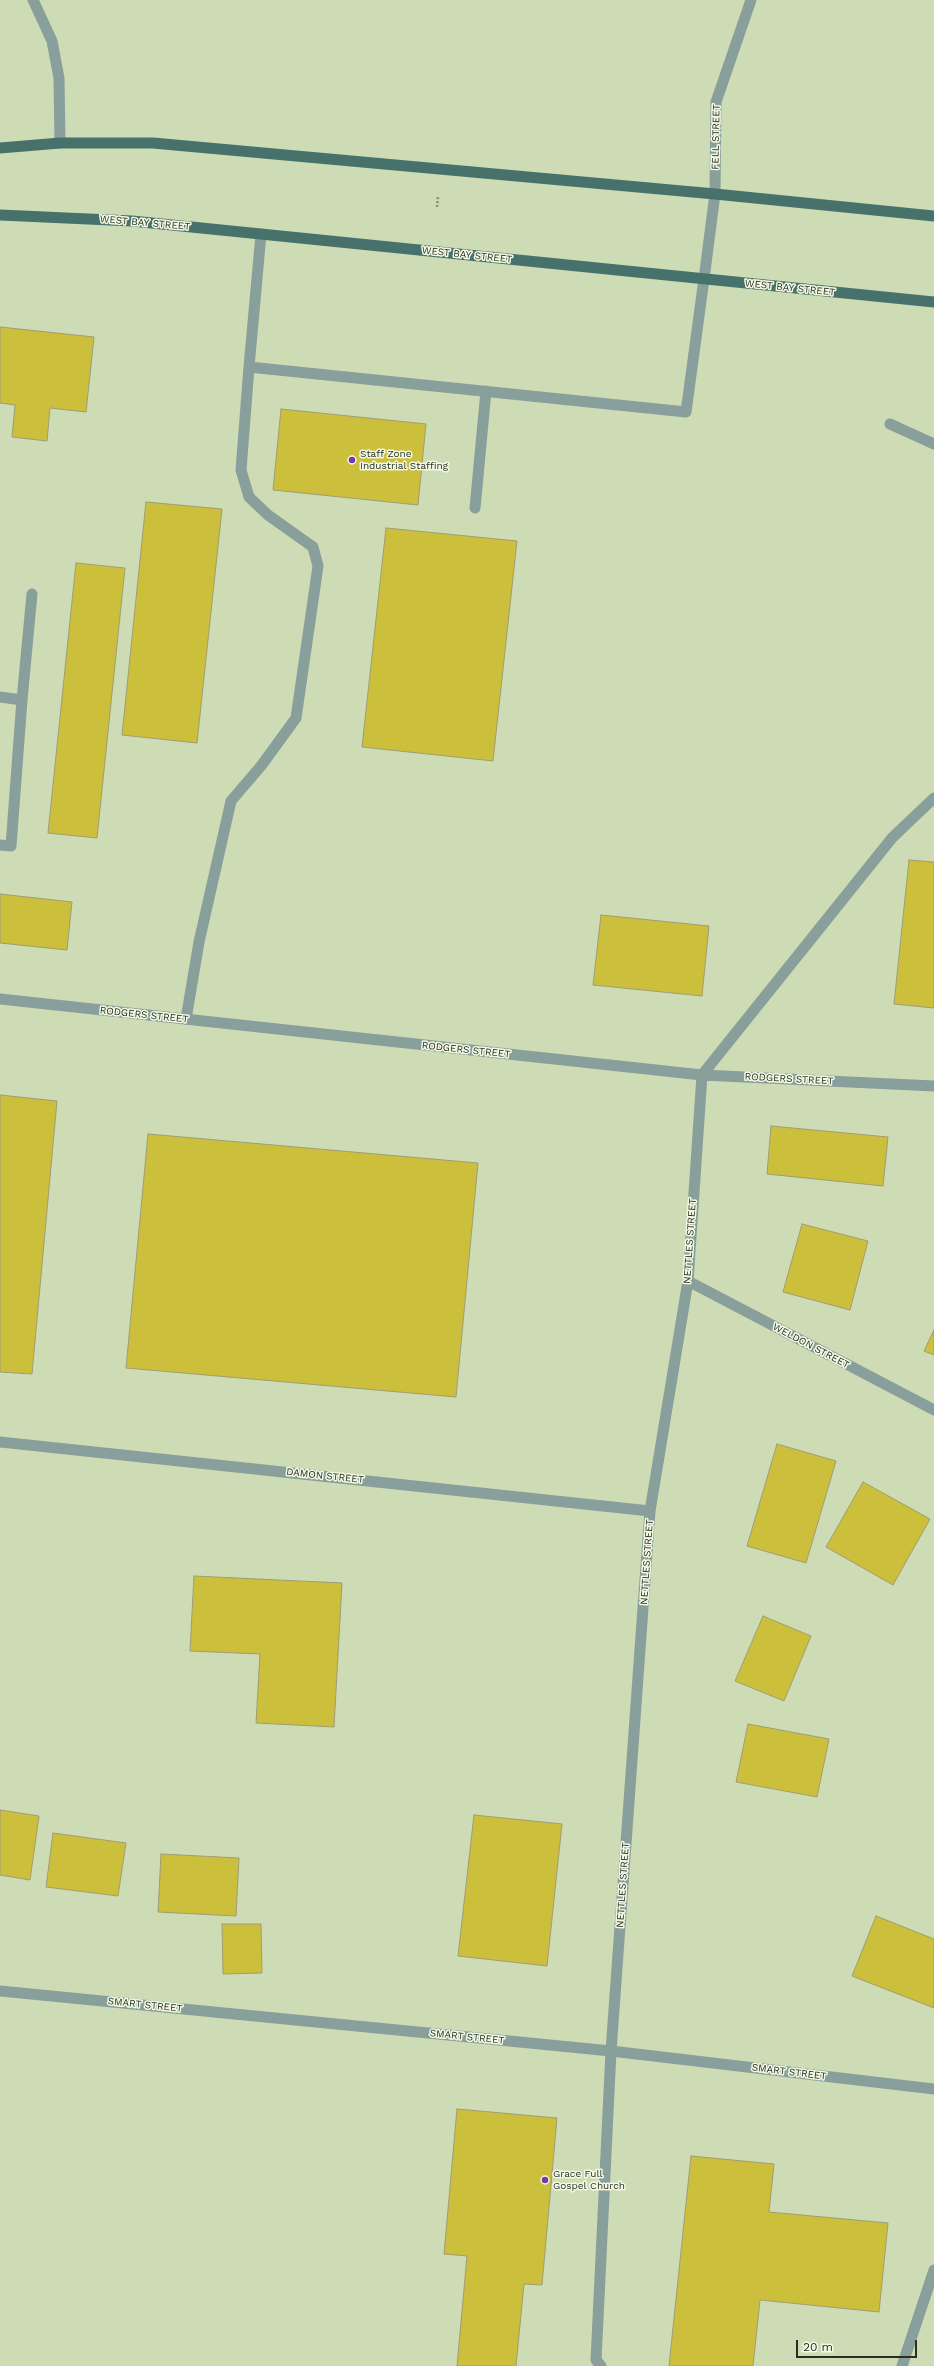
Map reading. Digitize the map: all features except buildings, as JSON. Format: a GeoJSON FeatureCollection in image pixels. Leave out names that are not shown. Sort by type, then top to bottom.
{"type":"FeatureCollection","features":[{"type":"Feature","properties":{"kind":"main road"},"geometry":{"type":"LineString","coordinates":[[0,148],[60,143],[160,144],[715,194],[934,216]]}},
{"type":"Feature","properties":{"kind":"main road","name":"WEST BAY STREET"},"geometry":{"type":"LineString","coordinates":[[0,215],[132,221],[934,302]]}},
{"type":"Feature","properties":{"kind":"street"},"geometry":{"type":"LineString","coordinates":[[32,0],[52,41],[59,78],[60,143]]}},
{"type":"Feature","properties":{"kind":"street","name":"FELL STREET"},"geometry":{"type":"LineString","coordinates":[[486,391],[686,412],[715,194],[716,102],[751,0]]}},
{"type":"Feature","properties":{"kind":"street"},"geometry":{"type":"LineString","coordinates":[[186,1019],[199,942],[231,801],[261,766],[296,718],[318,566],[313,547],[268,515],[249,497],[241,470],[261,234]]}},
{"type":"Feature","properties":{"kind":"street"},"geometry":{"type":"LineString","coordinates":[[249,367],[486,391],[474,508]]}},
{"type":"Feature","properties":{"kind":"street"},"geometry":{"type":"LineString","coordinates":[[890,424],[934,444]]}},
{"type":"Feature","properties":{"kind":"street"},"geometry":{"type":"LineString","coordinates":[[0,845],[11,846],[32,594]]}},
{"type":"Feature","properties":{"kind":"street"},"geometry":{"type":"LineString","coordinates":[[0,697],[22,700]]}},
{"type":"Feature","properties":{"kind":"street"},"geometry":{"type":"LineString","coordinates":[[702,1075],[892,838],[934,798]]}},
{"type":"Feature","properties":{"kind":"street","name":"RODGERS STREET"},"geometry":{"type":"LineString","coordinates":[[0,999],[702,1075],[934,1086]]}},
{"type":"Feature","properties":{"kind":"street","name":"NETTLES STREET"},"geometry":{"type":"LineString","coordinates":[[601,2366],[596,2360],[611,2051],[650,1511],[688,1281],[702,1075]]}},
{"type":"Feature","properties":{"kind":"street","name":"WELDON STREET"},"geometry":{"type":"LineString","coordinates":[[688,1281],[934,1410]]}},
{"type":"Feature","properties":{"kind":"street","name":"DAMON STREET"},"geometry":{"type":"LineString","coordinates":[[0,1442],[650,1511]]}},
{"type":"Feature","properties":{"kind":"street","name":"SMART STREET"},"geometry":{"type":"LineString","coordinates":[[0,1991],[611,2051],[934,2089]]}},
{"type":"Feature","properties":{"kind":"street"},"geometry":{"type":"LineString","coordinates":[[902,2366],[934,2270]]}},
{"type":"Feature","properties":{"kind":"place","name":"Staff Zone Industrial Staffing"},"geometry":{"type":"Point","coordinates":[352,460]}},
{"type":"Feature","properties":{"kind":"place","name":"Grace Full Gospel Church"},"geometry":{"type":"Point","coordinates":[545,2180]}}]}
